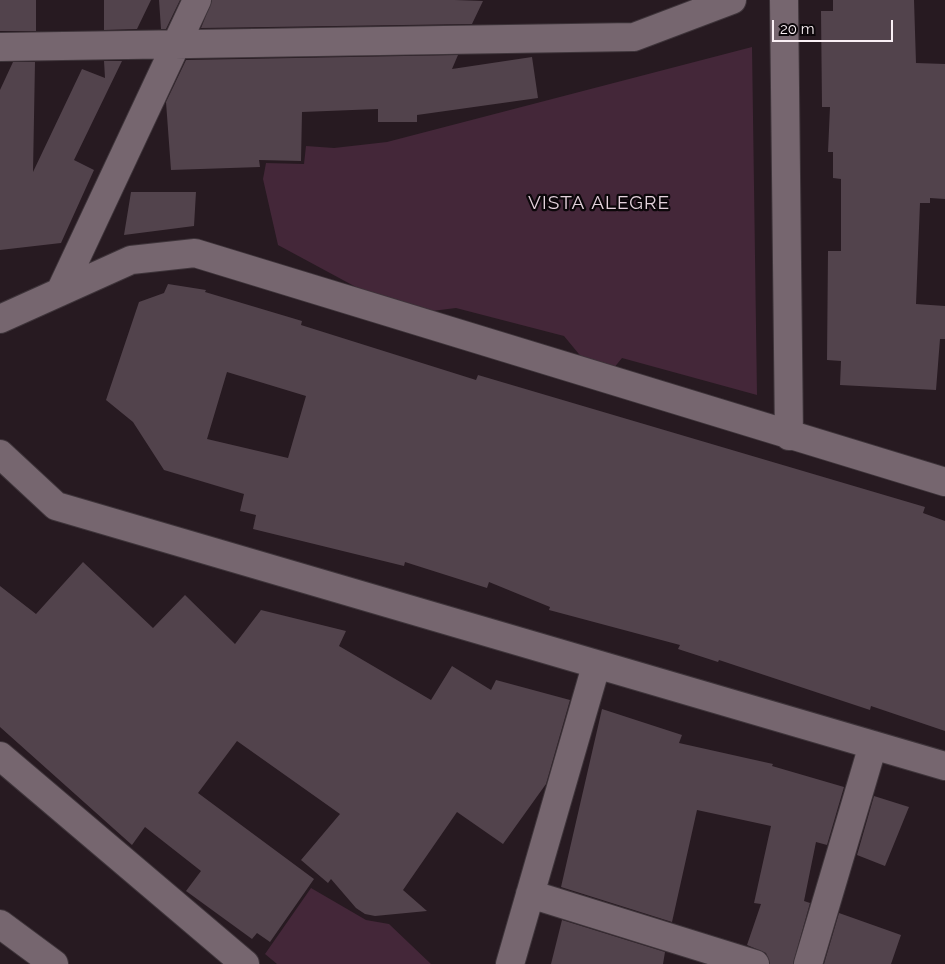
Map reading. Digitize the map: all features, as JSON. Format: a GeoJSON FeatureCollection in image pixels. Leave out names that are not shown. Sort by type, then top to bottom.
{"type":"FeatureCollection","features":[{"type":"Feature","properties":{"kind":"street"},"geometry":{"type":"LineString","coordinates":[[60,292],[197,0]]}},
{"type":"Feature","properties":{"kind":"street"},"geometry":{"type":"LineString","coordinates":[[0,47],[634,37],[732,0]]}},
{"type":"Feature","properties":{"kind":"street"},"geometry":{"type":"LineString","coordinates":[[784,0],[789,436]]}},
{"type":"Feature","properties":{"kind":"street"},"geometry":{"type":"LineString","coordinates":[[0,319],[131,260],[195,253],[789,436],[945,482]]}},
{"type":"Feature","properties":{"kind":"street"},"geometry":{"type":"LineString","coordinates":[[0,454],[56,506],[596,666],[945,766]]}},
{"type":"Feature","properties":{"kind":"street"},"geometry":{"type":"LineString","coordinates":[[510,964],[596,666]]}},
{"type":"Feature","properties":{"kind":"street"},"geometry":{"type":"LineString","coordinates":[[808,964],[873,745]]}},
{"type":"Feature","properties":{"kind":"street"},"geometry":{"type":"LineString","coordinates":[[0,756],[246,964]]}},
{"type":"Feature","properties":{"kind":"street"},"geometry":{"type":"LineString","coordinates":[[530,894],[755,964]]}},
{"type":"Feature","properties":{"kind":"street"},"geometry":{"type":"LineString","coordinates":[[0,924],[54,964]]}},
{"type":"Feature","properties":{"kind":"shaded area"},"geometry":{"type":"Polygon","coordinates":[[[752,47],[757,395],[622,358],[613,369],[588,365],[564,336],[456,308],[424,312],[393,307],[278,245],[263,179],[266,163],[304,164],[306,146],[334,148],[387,142],[752,47]]]}},
{"type":"Feature","properties":{"kind":"shaded area"},"geometry":{"type":"Polygon","coordinates":[[[311,888],[366,920],[389,924],[431,964],[277,964],[265,954],[311,888]]]}},
{"type":"Feature","properties":{"kind":"building"},"geometry":{"type":"Polygon","coordinates":[[[0,0],[36,0],[36,31],[0,31],[0,0]]]}},
{"type":"Feature","properties":{"kind":"building"},"geometry":{"type":"Polygon","coordinates":[[[104,0],[151,0],[137,29],[104,30],[104,0]]]}},
{"type":"Feature","properties":{"kind":"building"},"geometry":{"type":"Polygon","coordinates":[[[159,0],[180,0],[166,29],[161,29],[159,0]]]}},
{"type":"Feature","properties":{"kind":"building"},"geometry":{"type":"Polygon","coordinates":[[[212,0],[483,1],[472,24],[201,28],[212,0]]]}},
{"type":"Feature","properties":{"kind":"building"},"geometry":{"type":"Polygon","coordinates":[[[833,0],[914,0],[916,63],[945,64],[945,199],[930,198],[930,203],[920,203],[916,304],[945,306],[945,339],[940,339],[936,390],[840,385],[841,361],[827,360],[828,251],[841,251],[841,179],[833,178],[833,152],[828,152],[830,107],[822,107],[821,11],[833,11],[833,0]]]}},
{"type":"Feature","properties":{"kind":"building"},"geometry":{"type":"Polygon","coordinates":[[[458,55],[452,69],[532,57],[538,98],[417,115],[417,122],[378,122],[378,109],[302,112],[301,161],[259,160],[260,167],[171,170],[166,102],[186,60],[458,55]]]}},
{"type":"Feature","properties":{"kind":"building"},"geometry":{"type":"Polygon","coordinates":[[[104,61],[122,61],[74,160],[94,170],[61,243],[0,250],[0,90],[13,62],[35,62],[33,172],[82,69],[105,78],[104,61]]]}},
{"type":"Feature","properties":{"kind":"building"},"geometry":{"type":"Polygon","coordinates":[[[131,192],[196,192],[194,226],[124,235],[131,192]]]}},
{"type":"Feature","properties":{"kind":"building"},"geometry":{"type":"Polygon","coordinates":[[[168,284],[206,290],[205,292],[302,321],[301,325],[476,380],[478,375],[925,507],[923,513],[945,521],[945,731],[871,706],[870,710],[719,660],[718,662],[678,649],[680,645],[549,610],[550,607],[489,582],[487,588],[405,562],[404,566],[253,529],[256,515],[240,511],[244,494],[164,470],[133,422],[106,400],[139,302],[164,293],[168,284]],[[227,372],[207,439],[288,458],[306,396],[227,372]]]}},
{"type":"Feature","properties":{"kind":"building"},"geometry":{"type":"Polygon","coordinates":[[[83,562],[153,628],[185,595],[235,644],[261,610],[346,631],[339,646],[431,700],[452,666],[491,690],[496,680],[570,700],[546,784],[503,844],[457,812],[403,890],[427,911],[375,916],[365,914],[356,908],[331,879],[328,883],[301,860],[340,814],[237,741],[198,793],[314,879],[270,942],[257,933],[252,939],[186,891],[201,871],[145,827],[132,845],[0,727],[0,586],[36,614],[83,562]]]}},
{"type":"Feature","properties":{"kind":"building"},"geometry":{"type":"Polygon","coordinates":[[[602,709],[682,735],[679,743],[773,764],[772,766],[844,787],[827,845],[816,842],[804,901],[810,903],[793,964],[770,964],[766,953],[747,945],[761,904],[754,903],[771,826],[697,810],[672,922],[561,887],[602,709]]]}},
{"type":"Feature","properties":{"kind":"building"},"geometry":{"type":"Polygon","coordinates":[[[874,796],[909,807],[885,866],[857,855],[874,796]]]}},
{"type":"Feature","properties":{"kind":"building"},"geometry":{"type":"Polygon","coordinates":[[[839,913],[901,935],[891,964],[824,964],[839,913]]]}},
{"type":"Feature","properties":{"kind":"building"},"geometry":{"type":"Polygon","coordinates":[[[562,920],[665,952],[663,964],[551,964],[562,920]]]}},
{"type":"Feature","properties":{"kind":"district","name":"VISTA ALEGRE"},"geometry":{"type":"Point","coordinates":[599,203]}}]}
